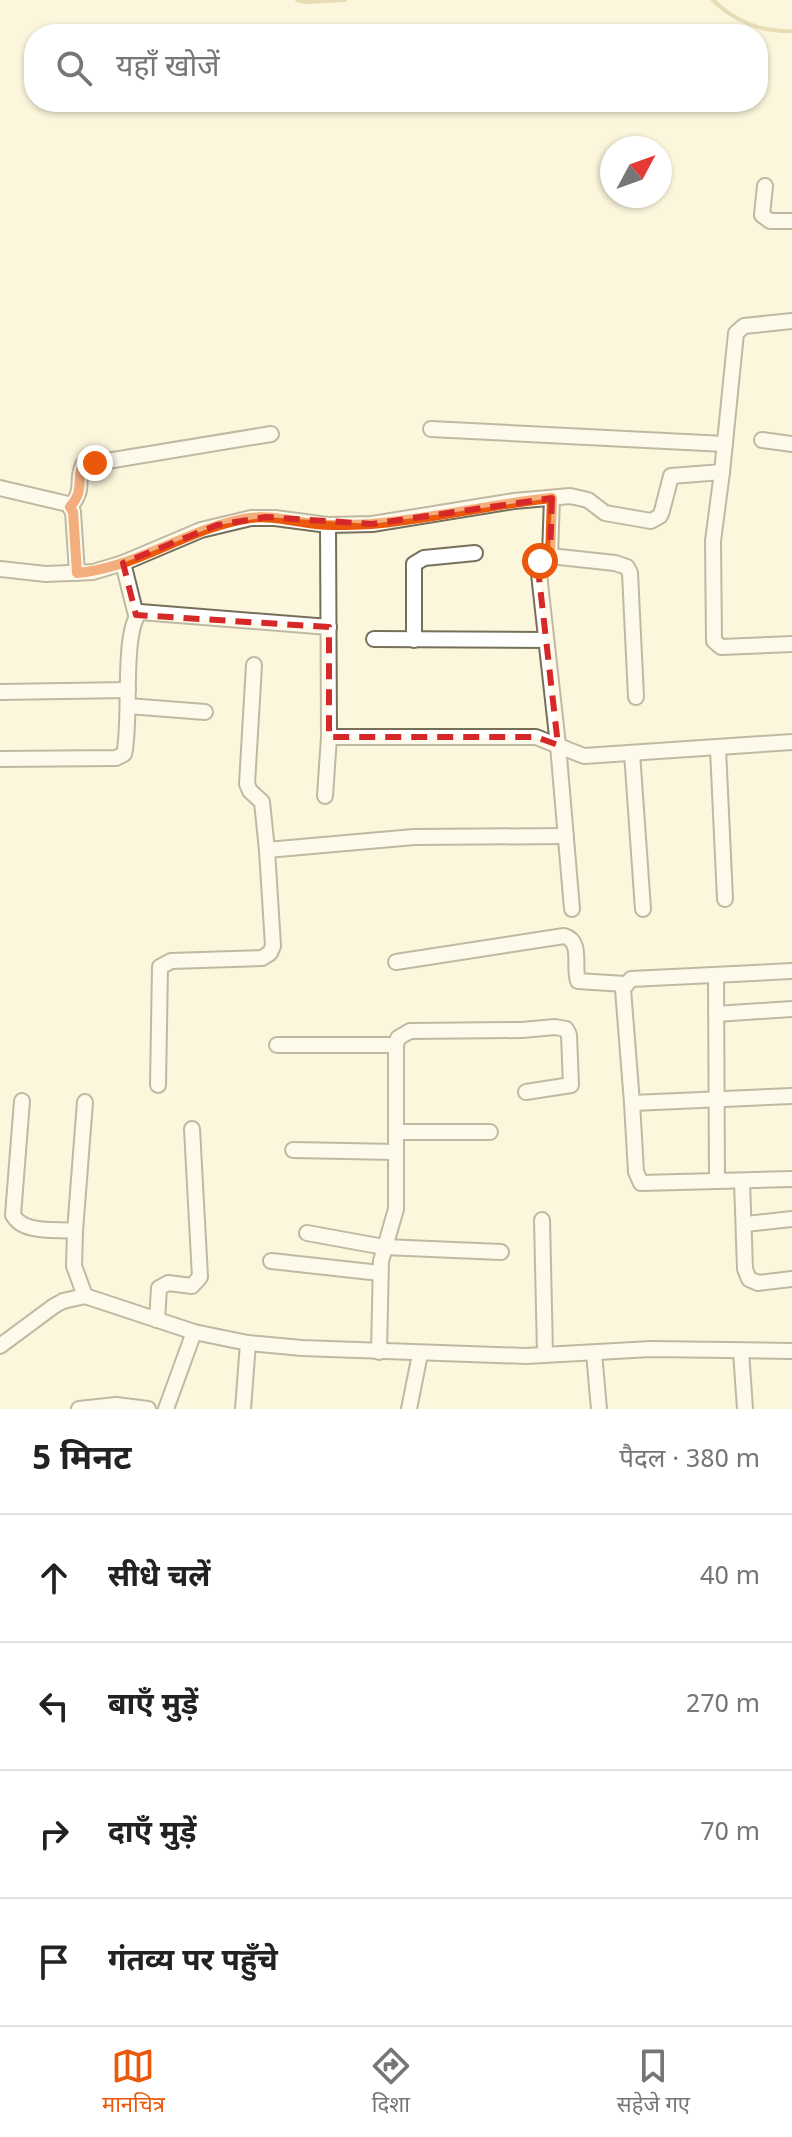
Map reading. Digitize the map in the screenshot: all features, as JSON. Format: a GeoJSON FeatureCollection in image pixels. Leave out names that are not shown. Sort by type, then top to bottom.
{"type":"FeatureCollection","features":[{"type":"Feature","properties":{"kind":"street"},"geometry":{"type":"LineString","coordinates":[[765,186],[762,215],[770,221],[792,221]]}},
{"type":"Feature","properties":{"kind":"street"},"geometry":{"type":"LineString","coordinates":[[792,321],[744,326],[736,333],[713,541],[714,641],[721,647],[792,644]]}},
{"type":"Feature","properties":{"kind":"street"},"geometry":{"type":"LineString","coordinates":[[431,429],[725,444]]}},
{"type":"Feature","properties":{"kind":"street"},"geometry":{"type":"LineString","coordinates":[[70,507],[81,492],[80,469],[83,465],[271,434]]}},
{"type":"Feature","properties":{"kind":"street"},"geometry":{"type":"LineString","coordinates":[[762,440],[792,444]]}},
{"type":"Feature","properties":{"kind":"street"},"geometry":{"type":"LineString","coordinates":[[0,569],[46,574],[93,572],[123,563],[201,530],[251,518],[328,525],[372,524],[514,501],[585,498],[605,513],[651,521],[660,516],[671,476],[722,472]]}},
{"type":"Feature","properties":{"kind":"street"},"geometry":{"type":"LineString","coordinates":[[0,488],[62,501],[70,507],[73,512],[77,573]]}},
{"type":"Feature","properties":{"kind":"street"},"geometry":{"type":"LineString","coordinates":[[550,556],[552,498]]}},
{"type":"Feature","properties":{"kind":"street"},"geometry":{"type":"LineString","coordinates":[[325,796],[329,737],[328,525]]}},
{"type":"Feature","properties":{"kind":"street"},"geometry":{"type":"LineString","coordinates":[[414,640],[413,568],[416,561],[475,553]]}},
{"type":"Feature","properties":{"kind":"street"},"geometry":{"type":"LineString","coordinates":[[572,909],[538,565],[550,556],[627,567],[630,573],[636,697]]}},
{"type":"Feature","properties":{"kind":"street"},"geometry":{"type":"LineString","coordinates":[[0,759],[121,756],[125,749],[129,659],[136,615],[123,563]]}},
{"type":"Feature","properties":{"kind":"street"},"geometry":{"type":"LineString","coordinates":[[136,615],[145,612],[329,627]]}},
{"type":"Feature","properties":{"kind":"street"},"geometry":{"type":"LineString","coordinates":[[374,639],[545,640]]}},
{"type":"Feature","properties":{"kind":"street"},"geometry":{"type":"LineString","coordinates":[[158,1085],[160,967],[171,961],[262,958],[270,953],[273,946],[262,804],[247,784],[254,665]]}},
{"type":"Feature","properties":{"kind":"street"},"geometry":{"type":"LineString","coordinates":[[0,692],[128,690]]}},
{"type":"Feature","properties":{"kind":"street"},"geometry":{"type":"LineString","coordinates":[[128,706],[205,712]]}},
{"type":"Feature","properties":{"kind":"street"},"geometry":{"type":"LineString","coordinates":[[329,737],[536,737],[584,756],[792,742]]}},
{"type":"Feature","properties":{"kind":"street"},"geometry":{"type":"LineString","coordinates":[[718,749],[725,899]]}},
{"type":"Feature","properties":{"kind":"street"},"geometry":{"type":"LineString","coordinates":[[632,753],[643,909]]}},
{"type":"Feature","properties":{"kind":"street"},"geometry":{"type":"LineString","coordinates":[[267,850],[414,837],[566,836]]}},
{"type":"Feature","properties":{"kind":"street"},"geometry":{"type":"LineString","coordinates":[[396,962],[564,936],[575,942],[578,981],[625,984],[631,979],[792,971]]}},
{"type":"Feature","properties":{"kind":"street"},"geometry":{"type":"LineString","coordinates":[[716,976],[717,1181]]}},
{"type":"Feature","properties":{"kind":"street"},"geometry":{"type":"LineString","coordinates":[[625,984],[636,1172],[641,1183],[792,1179]]}},
{"type":"Feature","properties":{"kind":"street"},"geometry":{"type":"LineString","coordinates":[[716,1014],[792,1009]]}},
{"type":"Feature","properties":{"kind":"street"},"geometry":{"type":"LineString","coordinates":[[379,1352],[380,1273],[384,1247],[396,1209],[398,1038],[410,1031],[566,1029],[569,1035],[571,1085],[526,1092]]}},
{"type":"Feature","properties":{"kind":"street"},"geometry":{"type":"LineString","coordinates":[[277,1045],[396,1045]]}},
{"type":"Feature","properties":{"kind":"street"},"geometry":{"type":"LineString","coordinates":[[632,1103],[792,1096]]}},
{"type":"Feature","properties":{"kind":"street"},"geometry":{"type":"LineString","coordinates":[[22,1101],[13,1215],[17,1223],[27,1227],[75,1231]]}},
{"type":"Feature","properties":{"kind":"street"},"geometry":{"type":"LineString","coordinates":[[85,1102],[74,1266],[85,1296]]}},
{"type":"Feature","properties":{"kind":"street"},"geometry":{"type":"LineString","coordinates":[[157,1320],[159,1288],[168,1283],[192,1286],[200,1277],[192,1129]]}},
{"type":"Feature","properties":{"kind":"street"},"geometry":{"type":"LineString","coordinates":[[396,1132],[490,1132]]}},
{"type":"Feature","properties":{"kind":"street"},"geometry":{"type":"LineString","coordinates":[[293,1150],[396,1152]]}},
{"type":"Feature","properties":{"kind":"street"},"geometry":{"type":"LineString","coordinates":[[742,1181],[746,1224],[745,1269],[749,1279],[758,1283],[792,1279]]}},
{"type":"Feature","properties":{"kind":"street"},"geometry":{"type":"LineString","coordinates":[[746,1224],[792,1219]]}},
{"type":"Feature","properties":{"kind":"street"},"geometry":{"type":"LineString","coordinates":[[542,1220],[545,1354]]}},
{"type":"Feature","properties":{"kind":"street"},"geometry":{"type":"LineString","coordinates":[[307,1233],[384,1247],[501,1252]]}},
{"type":"Feature","properties":{"kind":"street"},"geometry":{"type":"LineString","coordinates":[[271,1261],[380,1273]]}},
{"type":"Feature","properties":{"kind":"street"},"geometry":{"type":"LineString","coordinates":[[0,1346],[54,1306],[85,1296],[194,1332],[248,1343],[420,1354],[526,1356],[651,1349],[792,1351]]}},
{"type":"Feature","properties":{"kind":"street"},"geometry":{"type":"LineString","coordinates":[[166,1409],[194,1332]]}},
{"type":"Feature","properties":{"kind":"street"},"geometry":{"type":"LineString","coordinates":[[243,1409],[248,1343]]}},
{"type":"Feature","properties":{"kind":"street"},"geometry":{"type":"LineString","coordinates":[[741,1351],[745,1409]]}},
{"type":"Feature","properties":{"kind":"street"},"geometry":{"type":"LineString","coordinates":[[594,1353],[599,1409]]}},
{"type":"Feature","properties":{"kind":"street"},"geometry":{"type":"LineString","coordinates":[[409,1409],[420,1354]]}},
{"type":"Feature","properties":{"kind":"street"},"geometry":{"type":"LineString","coordinates":[[79,1409],[116,1405],[147,1409]]}},
{"type":"Feature","properties":{"kind":"highlighted area"},"geometry":{"type":"Polygon","coordinates":[[[552,498],[550,556],[537,560],[558,745],[536,737],[329,737],[329,627],[136,615],[123,563],[217,525],[266,517],[372,524],[552,498]]]}},
{"type":"Feature","properties":{"kind":"waterway"},"geometry":{"type":"LineString","coordinates":[[297,0],[345,0]]}},
{"type":"Feature","properties":{"kind":"waterway"},"geometry":{"type":"LineString","coordinates":[[713,0],[749,24]]}},
{"type":"Feature","properties":{"kind":"waterway"},"geometry":{"type":"LineString","coordinates":[[768,29],[792,31]]}},
{"type":"Feature","properties":{"kind":"route"},"geometry":{"type":"LineString","coordinates":[[95,463],[83,465],[80,469],[81,492],[70,507],[73,512],[77,573],[111,567],[201,530],[251,518],[328,525],[372,524],[514,501],[552,498],[550,556],[540,561]]}}]}
